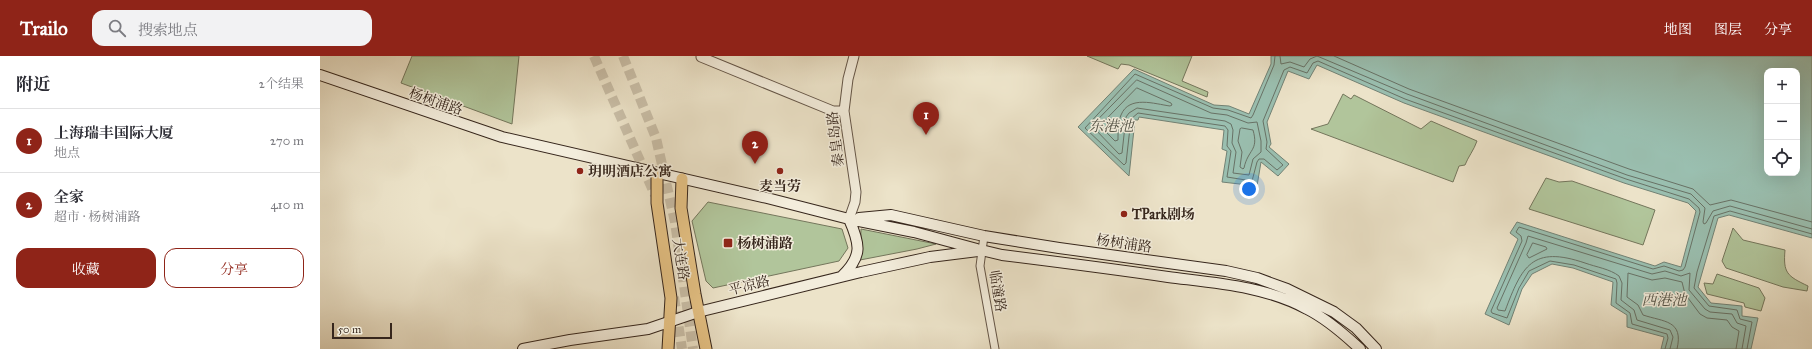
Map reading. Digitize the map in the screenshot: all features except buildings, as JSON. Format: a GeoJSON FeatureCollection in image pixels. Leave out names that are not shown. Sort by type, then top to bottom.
{"type":"FeatureCollection","features":[{"type":"Feature","properties":{"kind":"main road","name":"杨树浦路"},"geometry":{"type":"LineString","coordinates":[[320,75],[502,137],[849,219],[914,232],[1002,255],[1209,282],[1256,290],[1281,298],[1307,309],[1332,325],[1360,349]]}},
{"type":"Feature","properties":{"kind":"main road","name":"大连路"},"geometry":{"type":"LineString","coordinates":[[657,174],[657,203],[671,298],[671,322],[668,349]]}},
{"type":"Feature","properties":{"kind":"main road","name":"大连路"},"geometry":{"type":"LineString","coordinates":[[682,179],[682,208],[698,312],[706,349]]}},
{"type":"Feature","properties":{"kind":"main road","name":"杨树浦路"},"geometry":{"type":"LineString","coordinates":[[849,219],[891,215],[984,236],[1226,271],[1256,278],[1287,289],[1334,312],[1356,328],[1376,349]]}},
{"type":"Feature","properties":{"kind":"main road"},"geometry":{"type":"LineString","coordinates":[[841,277],[850,268],[859,249],[857,237],[849,219]]}},
{"type":"Feature","properties":{"kind":"main road","name":"平凉路"},"geometry":{"type":"LineString","coordinates":[[523,349],[570,340],[648,329],[698,312],[841,277],[930,257],[982,250]]}},
{"type":"Feature","properties":{"kind":"street"},"geometry":{"type":"LineString","coordinates":[[700,56],[833,110],[844,111]]}},
{"type":"Feature","properties":{"kind":"street","name":"秦皇岛路"},"geometry":{"type":"LineString","coordinates":[[849,219],[855,202],[856,192],[844,111],[848,79],[854,56]]}},
{"type":"Feature","properties":{"kind":"street","name":"临潼路"},"geometry":{"type":"LineString","coordinates":[[984,236],[980,266],[995,349]]}},
{"type":"Feature","properties":{"kind":"shaded area"},"geometry":{"type":"Polygon","coordinates":[[[412,56],[519,56],[512,124],[401,83],[412,56]]]}},
{"type":"Feature","properties":{"kind":"shaded area"},"geometry":{"type":"Polygon","coordinates":[[[1087,56],[1192,56],[1182,81],[1208,92],[1207,97],[1129,65],[1121,64],[1118,69],[1087,56]]]}},
{"type":"Feature","properties":{"kind":"shaded area"},"geometry":{"type":"Polygon","coordinates":[[[1343,94],[1351,99],[1354,95],[1421,129],[1431,121],[1477,141],[1465,165],[1459,166],[1453,182],[1311,129],[1328,124],[1343,94]]]}},
{"type":"Feature","properties":{"kind":"shaded area"},"geometry":{"type":"Polygon","coordinates":[[[1546,178],[1559,182],[1572,181],[1655,210],[1643,245],[1529,209],[1546,178]]]}},
{"type":"Feature","properties":{"kind":"shaded area"},"geometry":{"type":"Polygon","coordinates":[[[708,202],[842,229],[848,248],[839,261],[713,288],[706,281],[692,221],[708,202]]]}},
{"type":"Feature","properties":{"kind":"shaded area"},"geometry":{"type":"Polygon","coordinates":[[[1733,228],[1743,240],[1785,250],[1785,264],[1788,273],[1795,279],[1808,286],[1807,291],[1783,287],[1726,268],[1722,261],[1733,228]]]}},
{"type":"Feature","properties":{"kind":"shaded area"},"geometry":{"type":"Polygon","coordinates":[[[861,229],[936,244],[860,260],[861,229]]]}},
{"type":"Feature","properties":{"kind":"shaded area"},"geometry":{"type":"Polygon","coordinates":[[[1717,274],[1759,288],[1765,298],[1761,311],[1745,307],[1744,303],[1707,294],[1704,283],[1713,284],[1717,274]]]}},
{"type":"Feature","properties":{"kind":"water"},"geometry":{"type":"Polygon","coordinates":[[[1271,56],[1812,56],[1812,238],[1729,215],[1718,218],[1698,287],[1711,303],[1742,306],[1742,316],[1758,318],[1751,349],[1661,349],[1664,337],[1627,327],[1627,315],[1611,305],[1613,282],[1573,268],[1552,264],[1532,274],[1522,289],[1509,325],[1485,314],[1518,239],[1510,233],[1517,222],[1655,266],[1664,262],[1681,267],[1696,211],[1688,203],[1624,183],[1404,103],[1317,65],[1309,79],[1288,71],[1267,122],[1271,144],[1269,147],[1289,164],[1278,176],[1261,162],[1257,186],[1222,182],[1227,151],[1222,149],[1224,130],[1139,117],[1138,120],[1135,120],[1129,176],[1078,127],[1134,69],[1214,105],[1229,106],[1249,114],[1271,64],[1271,56]]]}},
{"type":"Feature","properties":{"kind":"tunnel"},"geometry":{"type":"LineString","coordinates":[[594,56],[655,195]]}},
{"type":"Feature","properties":{"kind":"tunnel"},"geometry":{"type":"LineString","coordinates":[[623,56],[656,138],[675,222],[693,349]]}},
{"type":"Feature","properties":{"kind":"tunnel"},"geometry":{"type":"LineString","coordinates":[[674,297],[682,349]]}},
{"type":"Feature","properties":{"kind":"place","name":"上海瑞丰国际大厦"},"geometry":{"type":"Point","coordinates":[926,135]}},
{"type":"Feature","properties":{"kind":"place","name":"全家"},"geometry":{"type":"Point","coordinates":[755,164]}},
{"type":"Feature","properties":{"kind":"place","name":"玥明酒店公寓"},"geometry":{"type":"Point","coordinates":[580,171]}},
{"type":"Feature","properties":{"kind":"place","name":"麦当劳"},"geometry":{"type":"Point","coordinates":[780,171]}},
{"type":"Feature","properties":{"kind":"place","name":"TPark剧场"},"geometry":{"type":"Point","coordinates":[1124,214]}},
{"type":"Feature","properties":{"kind":"place","name":"杨树浦路"},"geometry":{"type":"Point","coordinates":[728,243]}},
{"type":"Feature","properties":{"kind":"water label","name":"东港池"},"geometry":{"type":"Point","coordinates":[1111,126]}},
{"type":"Feature","properties":{"kind":"water label","name":"西港池"},"geometry":{"type":"Point","coordinates":[1664,300]}}]}
